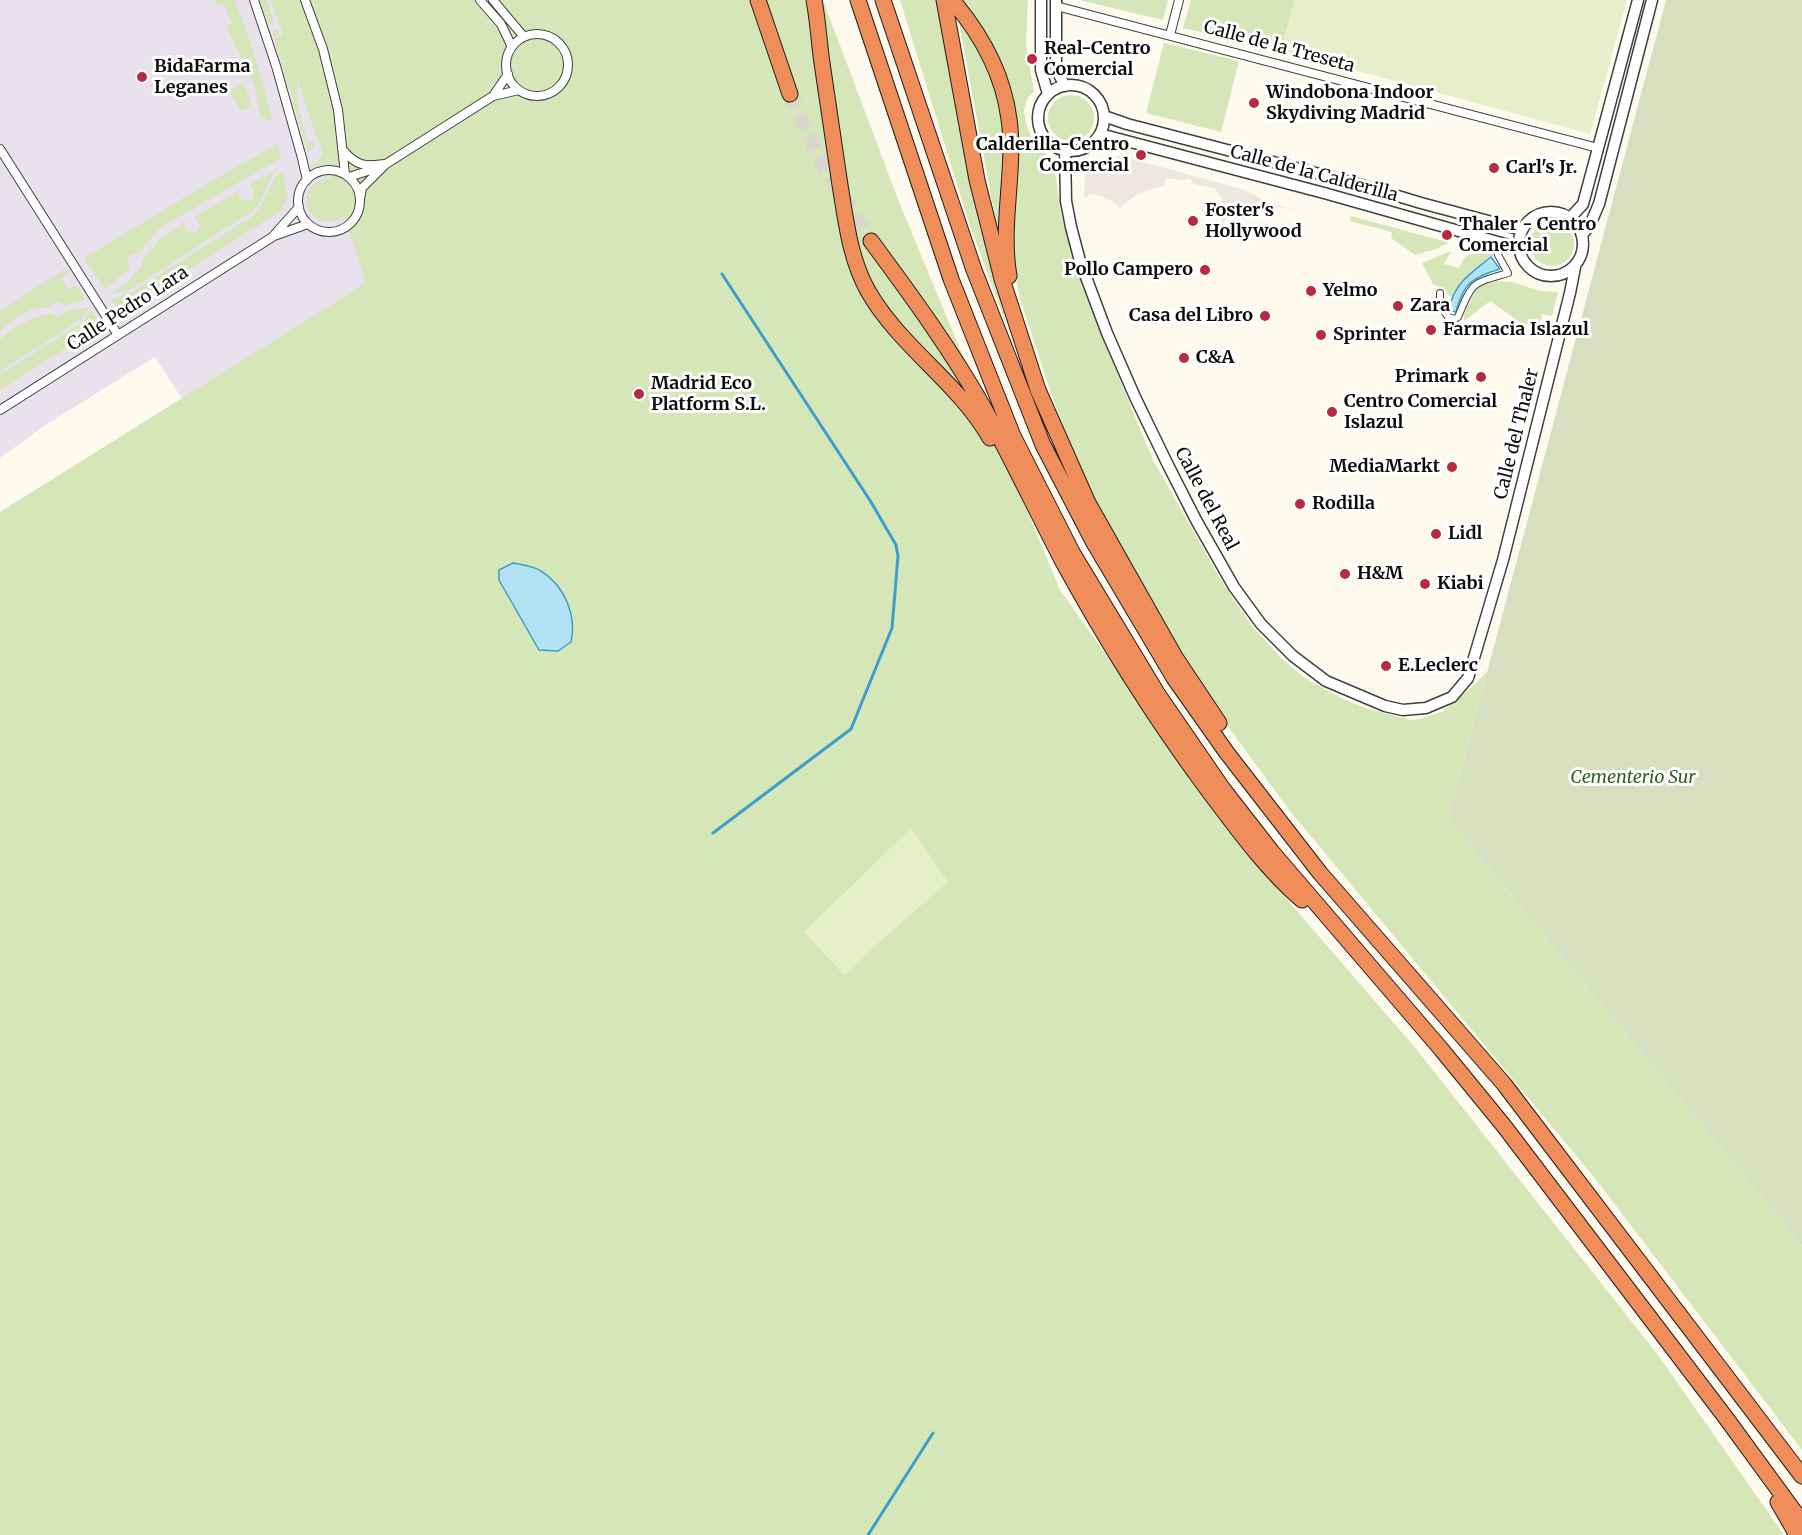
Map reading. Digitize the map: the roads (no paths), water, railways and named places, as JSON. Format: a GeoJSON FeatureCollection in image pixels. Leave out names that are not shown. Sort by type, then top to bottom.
{"type":"FeatureCollection","features":[{"type":"Feature","properties":{"kind":"highway"},"geometry":{"type":"LineString","coordinates":[[758,0],[790,94]]}},
{"type":"Feature","properties":{"kind":"highway"},"geometry":{"type":"LineString","coordinates":[[814,0],[848,233],[854,260],[866,288],[898,334],[954,391],[985,429],[1073,590],[1103,639],[1114,652]]}},
{"type":"Feature","properties":{"kind":"highway"},"geometry":{"type":"LineString","coordinates":[[858,0],[951,279],[1013,436],[1073,554],[1157,693],[1223,789],[1272,852],[1504,1126],[1778,1487],[1802,1522]]}},
{"type":"Feature","properties":{"kind":"highway"},"geometry":{"type":"LineString","coordinates":[[883,0],[974,270],[1043,445],[1094,543],[1174,678],[1227,753],[1312,864],[1504,1084],[1802,1476]]}},
{"type":"Feature","properties":{"kind":"highway"},"geometry":{"type":"LineString","coordinates":[[944,0],[977,180],[1018,331],[1038,390],[1088,503],[1175,657],[1258,779],[1327,868],[1360,917]]}},
{"type":"Feature","properties":{"kind":"highway"},"geometry":{"type":"LineString","coordinates":[[952,0],[977,31],[998,73],[1010,121],[1006,226],[1008,271],[1019,320],[1051,420]]}},
{"type":"Feature","properties":{"kind":"highway"},"geometry":{"type":"LineString","coordinates":[[871,241],[907,290],[985,410],[1062,560],[1114,652],[1163,729],[1255,850],[1284,884],[1334,927]]}},
{"type":"Feature","properties":{"kind":"highway"},"geometry":{"type":"LineString","coordinates":[[1778,1487],[1778,1504],[1797,1535]]}},
{"type":"Feature","properties":{"kind":"street"},"geometry":{"type":"LineString","coordinates":[[254,0],[276,66],[307,180]]}},
{"type":"Feature","properties":{"kind":"street"},"geometry":{"type":"LineString","coordinates":[[306,0],[332,83],[347,176]]}},
{"type":"Feature","properties":{"kind":"street"},"geometry":{"type":"LineString","coordinates":[[480,0],[501,24],[512,47]]}},
{"type":"Feature","properties":{"kind":"street"},"geometry":{"type":"LineString","coordinates":[[493,0],[524,37]]}},
{"type":"Feature","properties":{"kind":"street"},"geometry":{"type":"LineString","coordinates":[[1041,0],[1041,70],[1048,94]]}},
{"type":"Feature","properties":{"kind":"street"},"geometry":{"type":"LineString","coordinates":[[1170,35],[1179,0]]}},
{"type":"Feature","properties":{"kind":"street"},"geometry":{"type":"LineString","coordinates":[[1571,218],[1583,204],[1638,0]]}},
{"type":"Feature","properties":{"kind":"street"},"geometry":{"type":"LineString","coordinates":[[1583,234],[1590,225],[1599,204],[1653,0]]}},
{"type":"Feature","properties":{"kind":"street"},"geometry":{"type":"LineString","coordinates":[[1056,3],[1056,69],[1065,86]]}},
{"type":"Feature","properties":{"kind":"street","name":"Calle de la Treseta"},"geometry":{"type":"LineString","coordinates":[[1056,3],[1598,148]]}},
{"type":"Feature","properties":{"kind":"street"},"geometry":{"type":"LineString","coordinates":[[534,34],[554,39],[567,55],[567,75],[554,91],[536,96],[519,90],[512,83],[506,61],[512,47],[524,37],[534,34]]}},
{"type":"Feature","properties":{"kind":"street"},"geometry":{"type":"LineString","coordinates":[[493,96],[508,74]]}},
{"type":"Feature","properties":{"kind":"street"},"geometry":{"type":"LineString","coordinates":[[1065,86],[1078,86],[1091,92],[1100,103],[1104,116],[1100,134],[1091,145],[1078,150],[1065,151],[1052,145],[1042,134],[1038,121],[1040,106],[1048,94],[1065,86]]}},
{"type":"Feature","properties":{"kind":"street"},"geometry":{"type":"LineString","coordinates":[[360,199],[357,187],[347,176],[332,170],[318,172],[307,180],[299,198],[299,207],[308,224],[325,232],[343,229],[356,216],[360,199],[362,188],[386,164],[493,96],[519,90]]}},
{"type":"Feature","properties":{"kind":"street","name":"Calle de la Calderilla"},"geometry":{"type":"LineString","coordinates":[[1104,116],[1522,230]]}},
{"type":"Feature","properties":{"kind":"street","name":"Calle de la Calderilla"},"geometry":{"type":"LineString","coordinates":[[1100,134],[1324,193],[1519,248]]}},
{"type":"Feature","properties":{"kind":"street"},"geometry":{"type":"LineString","coordinates":[[0,149],[118,335]]}},
{"type":"Feature","properties":{"kind":"street"},"geometry":{"type":"LineString","coordinates":[[342,149],[350,160],[358,164],[371,166],[386,164]]}},
{"type":"Feature","properties":{"kind":"street","name":"Calle del Real"},"geometry":{"type":"LineString","coordinates":[[1065,151],[1066,201],[1071,227],[1080,261],[1107,333],[1134,397],[1196,520],[1234,587],[1261,624],[1293,656],[1326,681],[1384,706],[1403,710],[1426,708],[1452,697],[1468,678]]}},
{"type":"Feature","properties":{"kind":"street"},"geometry":{"type":"LineString","coordinates":[[347,176],[386,164]]}},
{"type":"Feature","properties":{"kind":"street","name":"Calle Pedro Lara"},"geometry":{"type":"LineString","coordinates":[[274,236],[299,207]]}},
{"type":"Feature","properties":{"kind":"street"},"geometry":{"type":"LineString","coordinates":[[1546,212],[1562,213],[1571,218],[1583,234],[1583,252],[1575,267],[1563,274],[1548,276],[1534,271],[1524,261],[1519,248],[1522,230],[1532,218],[1546,212]]}},
{"type":"Feature","properties":{"kind":"street","name":"Calle Pedro Lara"},"geometry":{"type":"LineString","coordinates":[[0,410],[274,236],[308,224]]}},
{"type":"Feature","properties":{"kind":"street"},"geometry":{"type":"LineString","coordinates":[[1440,293],[1440,305],[1448,317],[1455,319],[1469,291],[1478,282],[1508,273],[1498,255]]}},
{"type":"Feature","properties":{"kind":"street","name":"Calle del Thaler"},"geometry":{"type":"LineString","coordinates":[[1468,678],[1503,560],[1575,267]]}},
{"type":"Feature","properties":{"kind":"water"},"geometry":{"type":"Polygon","coordinates":[[[1491,257],[1500,269],[1476,278],[1462,294],[1456,312],[1448,310],[1459,285],[1491,257]]]}},
{"type":"Feature","properties":{"kind":"water"},"geometry":{"type":"Polygon","coordinates":[[[513,563],[541,571],[563,593],[570,612],[572,632],[571,642],[558,651],[539,650],[499,580],[499,570],[513,563]]]}},
{"type":"Feature","properties":{"kind":"waterway"},"geometry":{"type":"LineString","coordinates":[[713,833],[851,729],[892,628],[898,556],[896,545],[871,502],[722,274]]}},
{"type":"Feature","properties":{"kind":"waterway"},"geometry":{"type":"LineString","coordinates":[[868,1535],[933,1433]]}},
{"type":"Feature","properties":{"kind":"tunnel"},"geometry":{"type":"LineString","coordinates":[[790,94],[821,162],[871,241]]}},
{"type":"Feature","properties":{"kind":"place","name":"Real-Centro Comercial"},"geometry":{"type":"Point","coordinates":[1032,59]}},
{"type":"Feature","properties":{"kind":"place","name":"BidaFarma Leganes"},"geometry":{"type":"Point","coordinates":[142,77]}},
{"type":"Feature","properties":{"kind":"place","name":"Windobona Indoor Skydiving Madrid"},"geometry":{"type":"Point","coordinates":[1254,103]}},
{"type":"Feature","properties":{"kind":"place","name":"Calderilla-Centro Comercial"},"geometry":{"type":"Point","coordinates":[1141,155]}},
{"type":"Feature","properties":{"kind":"place","name":"Carl's Jr."},"geometry":{"type":"Point","coordinates":[1494,168]}},
{"type":"Feature","properties":{"kind":"place","name":"Foster's Hollywood"},"geometry":{"type":"Point","coordinates":[1193,221]}},
{"type":"Feature","properties":{"kind":"place","name":"Thaler - Centro Comercial"},"geometry":{"type":"Point","coordinates":[1447,235]}},
{"type":"Feature","properties":{"kind":"place","name":"Pollo Campero"},"geometry":{"type":"Point","coordinates":[1205,270]}},
{"type":"Feature","properties":{"kind":"place","name":"Yelmo"},"geometry":{"type":"Point","coordinates":[1311,291]}},
{"type":"Feature","properties":{"kind":"place","name":"Zara"},"geometry":{"type":"Point","coordinates":[1398,306]}},
{"type":"Feature","properties":{"kind":"place","name":"Casa del Libro"},"geometry":{"type":"Point","coordinates":[1265,316]}},
{"type":"Feature","properties":{"kind":"place","name":"Farmacia Islazul"},"geometry":{"type":"Point","coordinates":[1431,330]}},
{"type":"Feature","properties":{"kind":"place","name":"Sprinter"},"geometry":{"type":"Point","coordinates":[1321,335]}},
{"type":"Feature","properties":{"kind":"place","name":"C&A"},"geometry":{"type":"Point","coordinates":[1184,358]}},
{"type":"Feature","properties":{"kind":"place","name":"Primark"},"geometry":{"type":"Point","coordinates":[1481,377]}},
{"type":"Feature","properties":{"kind":"place","name":"Madrid Eco Platform S.L."},"geometry":{"type":"Point","coordinates":[639,394]}},
{"type":"Feature","properties":{"kind":"place","name":"Centro Comercial Islazul"},"geometry":{"type":"Point","coordinates":[1332,412]}},
{"type":"Feature","properties":{"kind":"place","name":"MediaMarkt"},"geometry":{"type":"Point","coordinates":[1452,467]}},
{"type":"Feature","properties":{"kind":"place","name":"Rodilla"},"geometry":{"type":"Point","coordinates":[1300,504]}},
{"type":"Feature","properties":{"kind":"place","name":"Lidl"},"geometry":{"type":"Point","coordinates":[1436,534]}},
{"type":"Feature","properties":{"kind":"place","name":"H&M"},"geometry":{"type":"Point","coordinates":[1345,574]}},
{"type":"Feature","properties":{"kind":"place","name":"Kiabi"},"geometry":{"type":"Point","coordinates":[1425,584]}},
{"type":"Feature","properties":{"kind":"place","name":"E.Leclerc"},"geometry":{"type":"Point","coordinates":[1386,666]}},
{"type":"Feature","properties":{"kind":"park label","name":"Cementerio Sur"},"geometry":{"type":"Point","coordinates":[1633,778]}}]}
